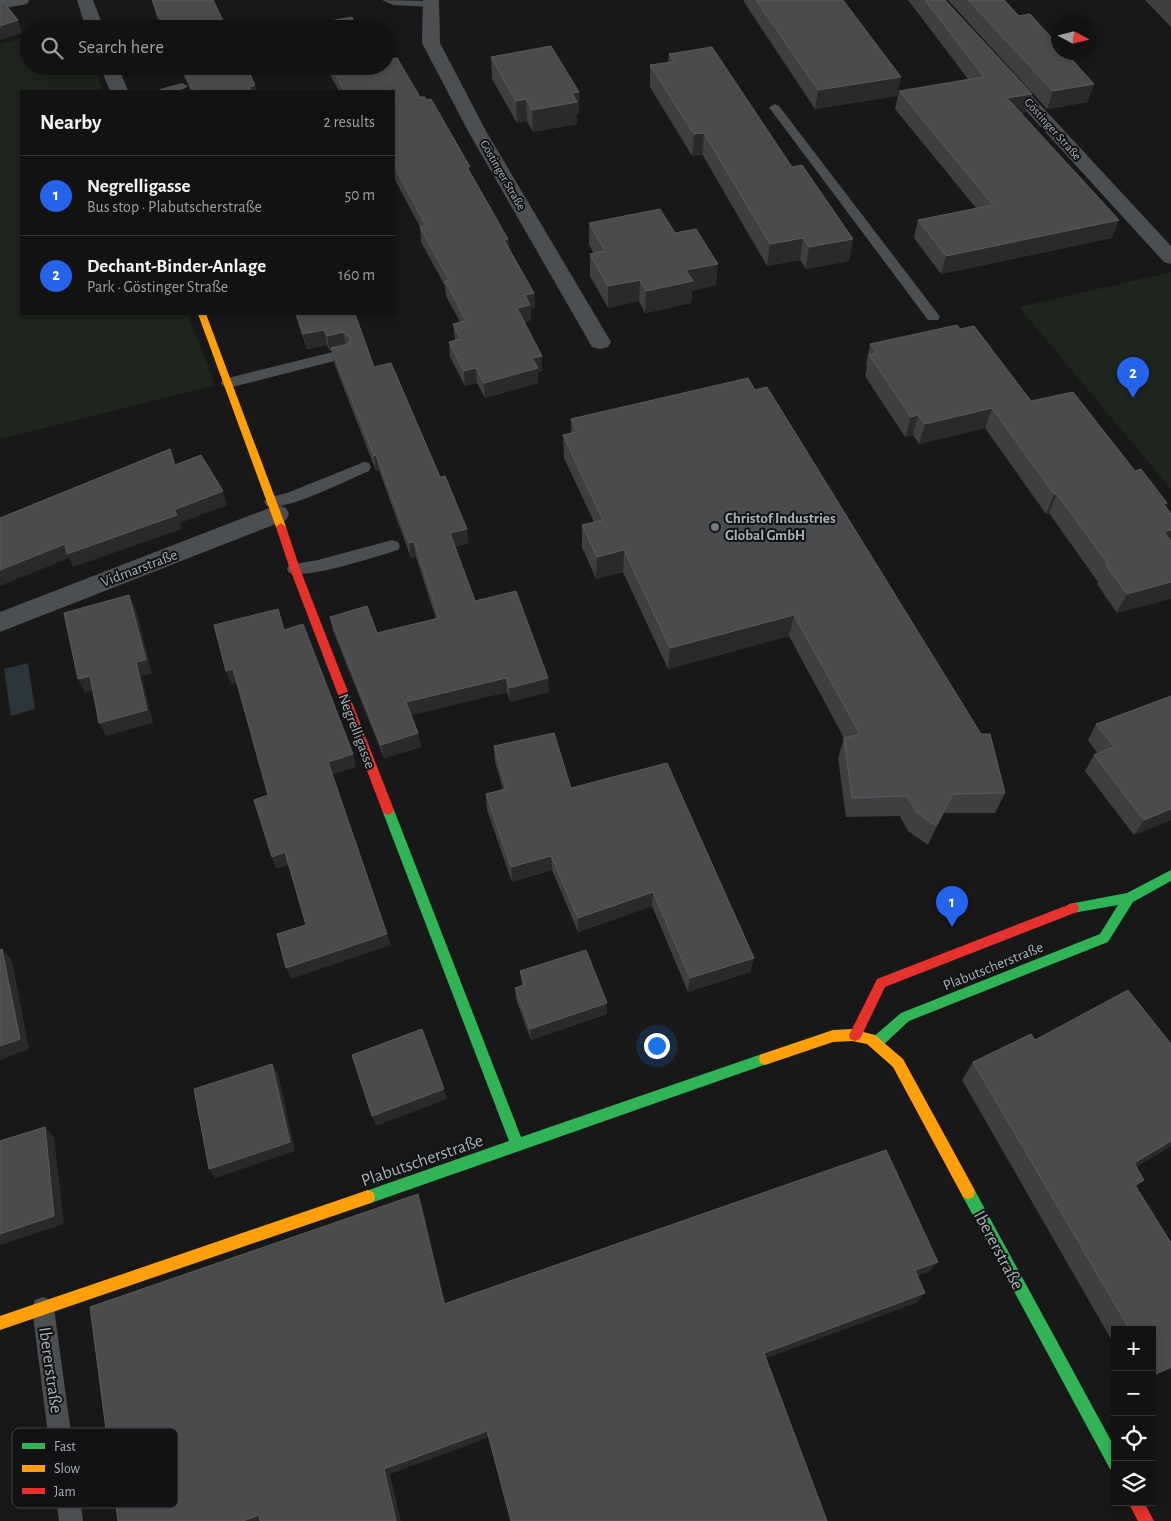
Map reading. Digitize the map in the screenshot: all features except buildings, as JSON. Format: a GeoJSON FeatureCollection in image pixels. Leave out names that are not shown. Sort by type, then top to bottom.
{"type":"FeatureCollection","features":[{"type":"Feature","properties":{"kind":"street"},"geometry":{"type":"LineString","coordinates":[[0,4],[21,0]]}},
{"type":"Feature","properties":{"kind":"street"},"geometry":{"type":"LineString","coordinates":[[84,0],[92,20]]}},
{"type":"Feature","properties":{"kind":"street","name":"Göstinger Straße"},"geometry":{"type":"LineString","coordinates":[[431,2],[431,43],[477,131],[600,342]]}},
{"type":"Feature","properties":{"kind":"street","name":"Göstinger Straße"},"geometry":{"type":"LineString","coordinates":[[991,61],[1171,258]]}},
{"type":"Feature","properties":{"kind":"street"},"geometry":{"type":"LineString","coordinates":[[113,75],[119,90]]}},
{"type":"Feature","properties":{"kind":"street","name":"Negrelligasse"},"geometry":{"type":"LineString","coordinates":[[202,315],[295,569],[518,1146]]}},
{"type":"Feature","properties":{"kind":"street","name":"Vidmarstraße"},"geometry":{"type":"LineString","coordinates":[[0,622],[274,508]]}},
{"type":"Feature","properties":{"kind":"street","name":"Plabutscherstraße"},"geometry":{"type":"LineString","coordinates":[[855,1035],[881,983],[1077,906],[1129,898],[1171,875]]}},
{"type":"Feature","properties":{"kind":"street","name":"Plabutscherstraße"},"geometry":{"type":"LineString","coordinates":[[0,1323],[518,1146],[806,1044],[832,1036],[855,1035],[877,1042],[905,1017],[1104,938],[1129,898]]}},
{"type":"Feature","properties":{"kind":"street","name":"Ibererstraße"},"geometry":{"type":"LineString","coordinates":[[877,1042],[898,1063],[1113,1461]]}},
{"type":"Feature","properties":{"kind":"street"},"geometry":{"type":"LineString","coordinates":[[1138,1506],[1146,1521]]}},
{"type":"Feature","properties":{"kind":"lane"},"geometry":{"type":"LineString","coordinates":[[388,0],[393,2],[431,2]]}},
{"type":"Feature","properties":{"kind":"lane"},"geometry":{"type":"LineString","coordinates":[[168,90],[182,86]]}},
{"type":"Feature","properties":{"kind":"lane"},"geometry":{"type":"LineString","coordinates":[[775,108],[933,317]]}},
{"type":"Feature","properties":{"kind":"lane"},"geometry":{"type":"LineString","coordinates":[[228,384],[345,354]]}},
{"type":"Feature","properties":{"kind":"lane"},"geometry":{"type":"LineString","coordinates":[[274,508],[290,498],[364,467]]}},
{"type":"Feature","properties":{"kind":"lane"},"geometry":{"type":"LineString","coordinates":[[295,569],[318,566],[392,546]]}},
{"type":"Feature","properties":{"kind":"lane","name":"Ibererstraße"},"geometry":{"type":"LineString","coordinates":[[43,1308],[59,1428]]}},
{"type":"Feature","properties":{"kind":"lane","name":"Ibererstraße"},"geometry":{"type":"LineString","coordinates":[[69,1508],[71,1521]]}},
{"type":"Feature","properties":{"kind":"shaded area"},"geometry":{"type":"Polygon","coordinates":[[[20,38],[20,75],[97,75],[103,90],[20,90],[20,315],[188,315],[215,385],[0,439],[0,44],[20,38]]]}},
{"type":"Feature","properties":{"kind":"shaded area"},"geometry":{"type":"Polygon","coordinates":[[[1171,272],[1171,489],[1019,307],[1171,272]]]}},
{"type":"Feature","properties":{"kind":"shaded area"},"geometry":{"type":"Polygon","coordinates":[[[28,663],[35,709],[11,716],[4,669],[28,663]]]}},
{"type":"Feature","properties":{"kind":"traffic: fast"},"geometry":{"type":"LineString","coordinates":[[388,810],[518,1146]]}},
{"type":"Feature","properties":{"kind":"traffic: fast"},"geometry":{"type":"LineString","coordinates":[[1073,908],[1129,898],[1171,875]]}},
{"type":"Feature","properties":{"kind":"traffic: fast"},"geometry":{"type":"LineString","coordinates":[[877,1042],[905,1017],[1104,938],[1129,898]]}},
{"type":"Feature","properties":{"kind":"traffic: fast"},"geometry":{"type":"LineString","coordinates":[[368,1197],[765,1059]]}},
{"type":"Feature","properties":{"kind":"traffic: fast"},"geometry":{"type":"LineString","coordinates":[[968,1192],[1113,1461]]}},
{"type":"Feature","properties":{"kind":"traffic: slow"},"geometry":{"type":"LineString","coordinates":[[202,315],[281,527]]}},
{"type":"Feature","properties":{"kind":"traffic: slow"},"geometry":{"type":"LineString","coordinates":[[765,1059],[833,1036],[852,1035],[870,1039],[898,1063],[968,1192]]}},
{"type":"Feature","properties":{"kind":"traffic: slow"},"geometry":{"type":"LineString","coordinates":[[0,1323],[368,1197]]}},
{"type":"Feature","properties":{"kind":"traffic: jam"},"geometry":{"type":"LineString","coordinates":[[281,527],[295,569],[388,810]]}},
{"type":"Feature","properties":{"kind":"traffic: jam"},"geometry":{"type":"LineString","coordinates":[[855,1035],[881,983],[1073,908]]}},
{"type":"Feature","properties":{"kind":"traffic: jam"},"geometry":{"type":"LineString","coordinates":[[1138,1506],[1146,1521]]}},
{"type":"Feature","properties":{"kind":"place","name":"Dechant-Binder-Anlage"},"geometry":{"type":"Point","coordinates":[1133,398]}},
{"type":"Feature","properties":{"kind":"place","name":"Christof Industries Global GmbH"},"geometry":{"type":"Point","coordinates":[715,527]}},
{"type":"Feature","properties":{"kind":"place","name":"Negrelligasse"},"geometry":{"type":"Point","coordinates":[952,927]}}]}
